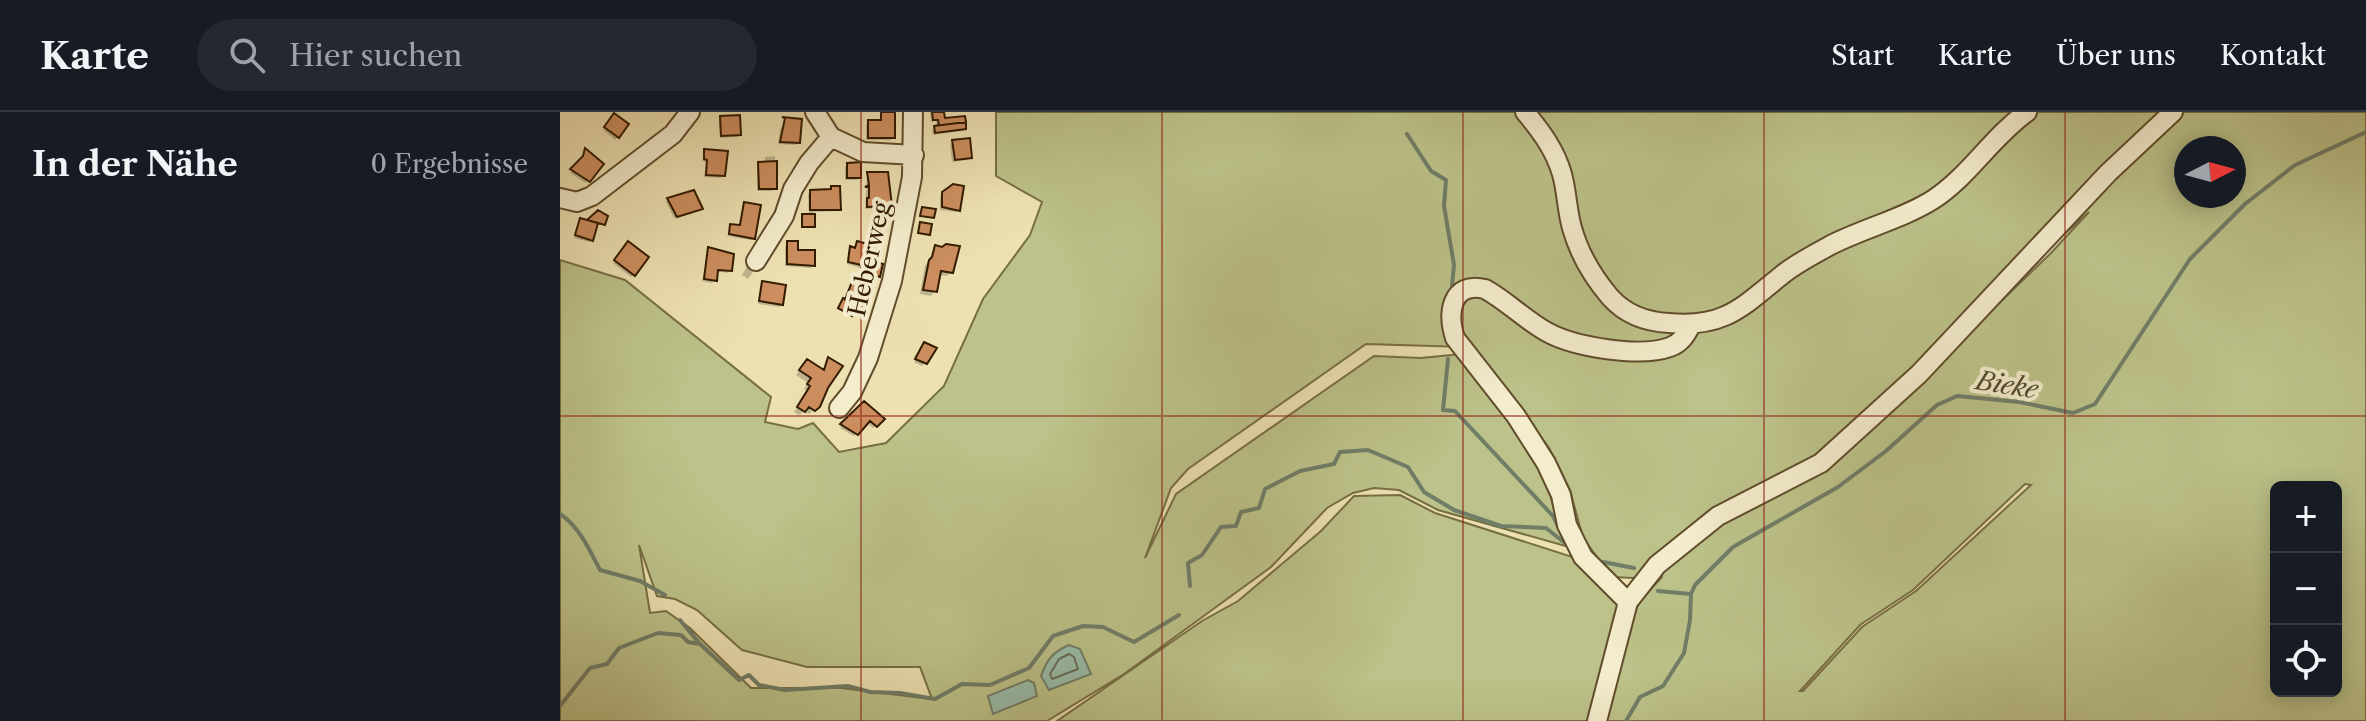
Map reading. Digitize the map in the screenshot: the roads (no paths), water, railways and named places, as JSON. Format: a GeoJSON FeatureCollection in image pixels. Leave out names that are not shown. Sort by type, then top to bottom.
{"type":"FeatureCollection","features":[{"type":"Feature","properties":{"kind":"street"},"geometry":{"type":"LineString","coordinates":[[560,198],[577,202],[592,196],[673,134],[690,112]]}},
{"type":"Feature","properties":{"kind":"street"},"geometry":{"type":"LineString","coordinates":[[815,112],[831,137],[863,152],[914,155]]}},
{"type":"Feature","properties":{"kind":"street","name":"Heberweg"},"geometry":{"type":"LineString","coordinates":[[839,408],[852,392],[868,358],[892,281],[912,177],[913,112]]}},
{"type":"Feature","properties":{"kind":"street"},"geometry":{"type":"LineString","coordinates":[[1525,112],[1543,133],[1554,153],[1562,175],[1572,229],[1582,256],[1612,298],[1647,322],[1691,325],[1721,320],[1752,301],[1784,273],[1830,246],[1933,200],[1968,171],[2005,127],[2027,112]]}},
{"type":"Feature","properties":{"kind":"street"},"geometry":{"type":"LineString","coordinates":[[1597,721],[1628,602],[1657,565],[1718,516],[1821,463],[1919,374],[2108,173],[2173,112]]}},
{"type":"Feature","properties":{"kind":"street"},"geometry":{"type":"LineString","coordinates":[[756,261],[784,216],[793,189],[809,163],[831,137]]}},
{"type":"Feature","properties":{"kind":"street"},"geometry":{"type":"LineString","coordinates":[[1628,602],[1583,557],[1567,525],[1561,495],[1546,463],[1516,416],[1455,338],[1451,323],[1452,305],[1469,287],[1485,289],[1547,332],[1592,348],[1617,351],[1670,347],[1684,338],[1691,325]]}},
{"type":"Feature","properties":{"kind":"water"},"geometry":{"type":"Polygon","coordinates":[[[1069,645],[1080,649],[1091,674],[1049,690],[1041,676],[1043,670],[1051,657],[1069,645]]]}},
{"type":"Feature","properties":{"kind":"water"},"geometry":{"type":"Polygon","coordinates":[[[1028,680],[1034,683],[1037,696],[993,714],[988,696],[1028,680]]]}},
{"type":"Feature","properties":{"kind":"waterway","name":"Bieke"},"geometry":{"type":"LineString","coordinates":[[1626,721],[1640,697],[1663,686],[1684,653],[1691,594],[1695,585],[1733,547],[1838,487],[1886,451],[1937,405],[1957,396],[2019,402],[2073,413],[2095,404],[2190,259],[2245,204],[2295,165],[2366,132]]}},
{"type":"Feature","properties":{"kind":"waterway"},"geometry":{"type":"LineString","coordinates":[[1407,134],[1431,171],[1446,180],[1444,206],[1454,265],[1452,285]]}},
{"type":"Feature","properties":{"kind":"waterway"},"geometry":{"type":"LineString","coordinates":[[1448,359],[1443,410],[1455,411],[1553,516],[1560,530]]}},
{"type":"Feature","properties":{"kind":"waterway"},"geometry":{"type":"LineString","coordinates":[[1190,586],[1188,563],[1202,555],[1221,527],[1236,526],[1241,512],[1259,508],[1265,489],[1300,471],[1334,464],[1340,452],[1368,450],[1408,467],[1424,492],[1454,510],[1501,526],[1546,528],[1565,543]]}},
{"type":"Feature","properties":{"kind":"waterway"},"geometry":{"type":"LineString","coordinates":[[560,514],[578,532],[600,570],[640,581],[665,595]]}},
{"type":"Feature","properties":{"kind":"waterway"},"geometry":{"type":"LineString","coordinates":[[1603,562],[1634,568]]}},
{"type":"Feature","properties":{"kind":"waterway"},"geometry":{"type":"LineString","coordinates":[[1658,591],[1691,594]]}},
{"type":"Feature","properties":{"kind":"waterway"},"geometry":{"type":"LineString","coordinates":[[680,620],[700,644],[739,680],[749,675],[759,685],[785,690],[848,686],[870,692],[935,699],[962,684],[990,685],[1029,668],[1053,636],[1083,626],[1103,627],[1134,642],[1179,615]]}},
{"type":"Feature","properties":{"kind":"waterway"},"geometry":{"type":"LineString","coordinates":[[560,706],[590,668],[607,664],[619,648],[658,633],[681,635],[688,642],[700,644]]}}]}
